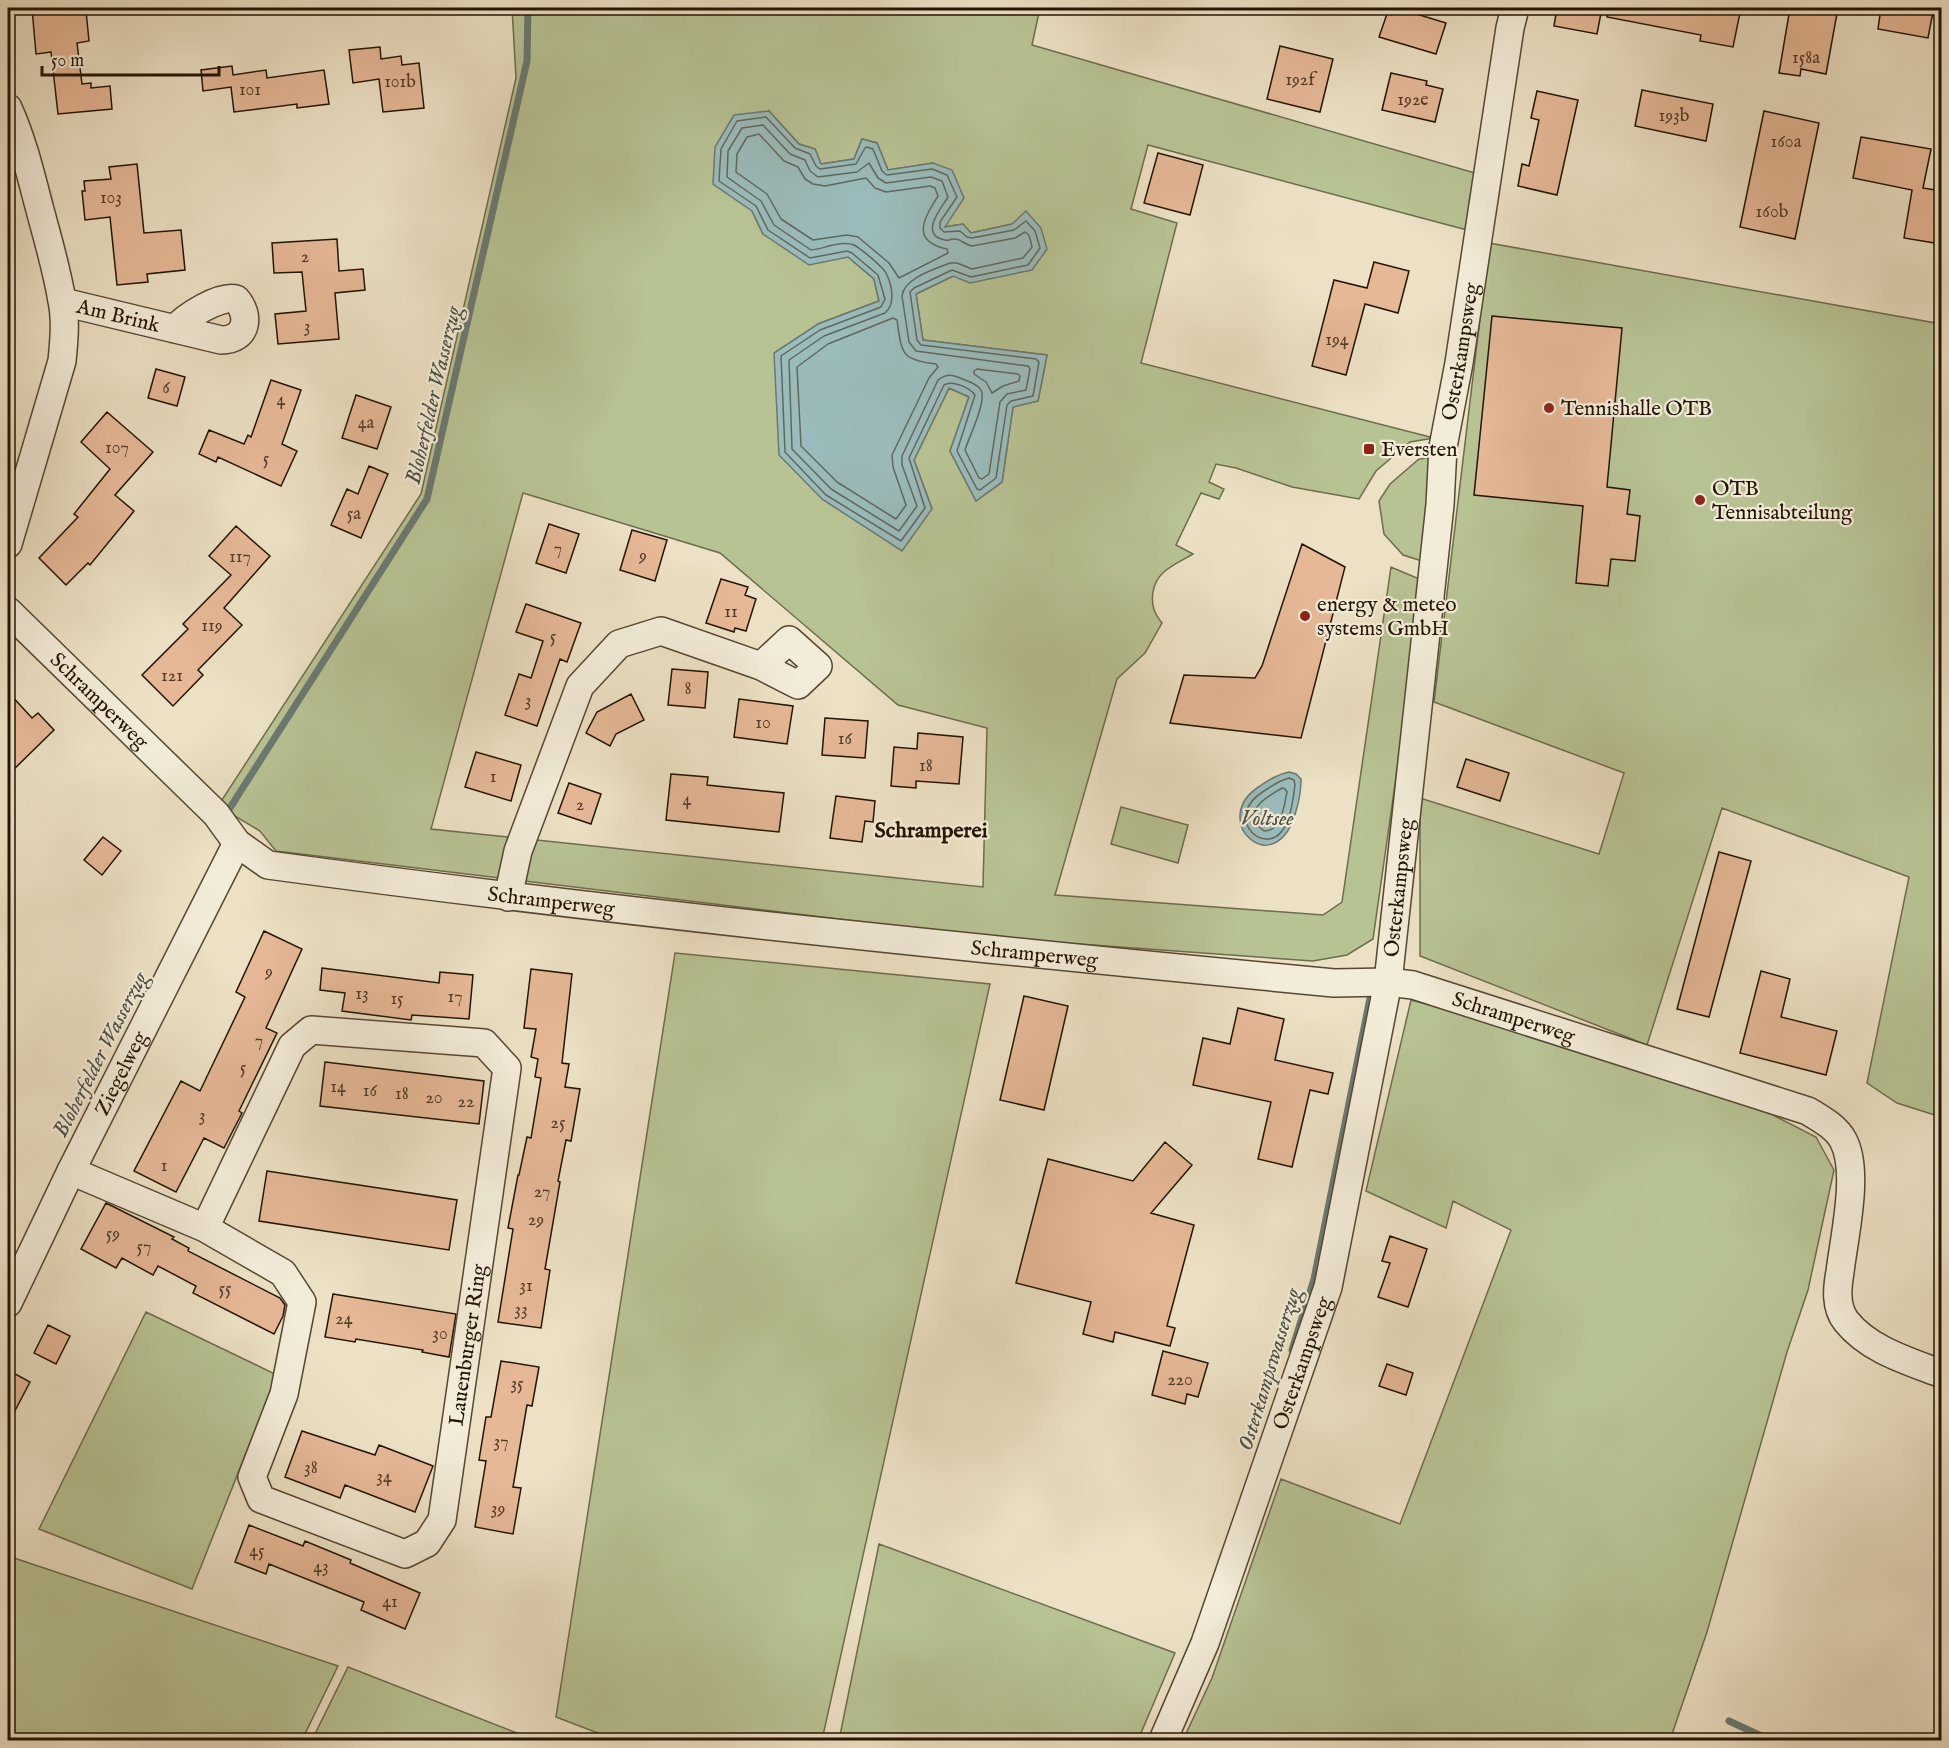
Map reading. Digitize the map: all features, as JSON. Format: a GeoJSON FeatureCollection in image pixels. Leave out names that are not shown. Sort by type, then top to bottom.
{"type":"FeatureCollection","features":[{"type":"Feature","properties":{"kind":"street","name":"Osterkampsweg"},"geometry":{"type":"LineString","coordinates":[[1163,1740],[1205,1643],[1328,1287],[1388,982],[1440,505],[1443,447],[1460,363],[1510,27],[1515,8]]}},
{"type":"Feature","properties":{"kind":"street"},"geometry":{"type":"LineString","coordinates":[[8,108],[33,183],[63,302],[64,335],[62,361],[8,544]]}},
{"type":"Feature","properties":{"kind":"street","name":"Am Brink"},"geometry":{"type":"LineString","coordinates":[[63,302],[176,329]]}},
{"type":"Feature","properties":{"kind":"street","name":"Schramperweg"},"geometry":{"type":"LineString","coordinates":[[8,611],[216,814],[237,843],[268,866],[508,897],[1211,971],[1334,982],[1388,982],[1413,985],[1808,1111],[1828,1123],[1843,1138],[1849,1157],[1851,1180],[1837,1293],[1844,1319],[1860,1336],[1885,1351],[1941,1374]]}},
{"type":"Feature","properties":{"kind":"street"},"geometry":{"type":"LineString","coordinates":[[508,897],[518,850],[579,686],[619,644],[661,630],[761,666]]}},
{"type":"Feature","properties":{"kind":"street","name":"Ziegelweg"},"geometry":{"type":"LineString","coordinates":[[8,1304],[72,1171],[237,843]]}},
{"type":"Feature","properties":{"kind":"street","name":"Lauenburger Ring"},"geometry":{"type":"LineString","coordinates":[[72,1171],[205,1228],[283,1273],[302,1302],[284,1394],[252,1476],[261,1499],[405,1554],[427,1543],[442,1520],[507,1068],[484,1043],[311,1030],[292,1046],[205,1228]]}},
{"type":"Feature","properties":{"kind":"green space"},"geometry":{"type":"Polygon","coordinates":[[[512,8],[1040,8],[1032,45],[1475,173],[1467,230],[1148,145],[1131,209],[1177,223],[1141,363],[1434,438],[1410,442],[1376,471],[1359,499],[1292,487],[1236,468],[1216,464],[1209,482],[1224,489],[1219,499],[1201,493],[1176,545],[1193,554],[1162,573],[1155,585],[1153,605],[1162,623],[1145,653],[1117,679],[1055,895],[1323,915],[1342,902],[1391,567],[1424,581],[1373,939],[1347,955],[1313,961],[995,938],[276,851],[260,831],[218,806],[421,494],[516,78],[512,8]],[[769,111],[752,211],[763,234],[848,257],[874,279],[879,301],[818,324],[932,509],[914,460],[949,388],[969,397],[950,451],[976,501],[1002,482],[1013,407],[1038,401],[1047,355],[923,340],[916,294],[953,276],[1012,224],[971,233],[963,224],[944,227],[933,163],[888,170],[877,143],[862,139],[854,159],[821,164],[815,149],[799,144],[769,111]],[[523,493],[431,829],[983,887],[987,728],[898,705],[720,553],[523,493]]]}},
{"type":"Feature","properties":{"kind":"green space","name":"OTB Tennisabteilung"},"geometry":{"type":"Polygon","coordinates":[[[1489,243],[1941,324],[1941,1117],[1897,1103],[1867,1083],[1909,877],[1722,808],[1647,1045],[1420,956],[1420,798],[1599,854],[1624,773],[1434,702],[1489,243]]]}},
{"type":"Feature","properties":{"kind":"green space"},"geometry":{"type":"Polygon","coordinates":[[[1437,457],[1422,561],[1403,555],[1384,534],[1379,501],[1390,484],[1419,459],[1437,457]]]}},
{"type":"Feature","properties":{"kind":"green space"},"geometry":{"type":"Polygon","coordinates":[[[1121,807],[1188,825],[1178,863],[1111,844],[1121,807]]]}},
{"type":"Feature","properties":{"kind":"green space"},"geometry":{"type":"Polygon","coordinates":[[[675,953],[990,984],[822,1740],[616,1740],[556,1717],[675,953]]]}},
{"type":"Feature","properties":{"kind":"green space"},"geometry":{"type":"Polygon","coordinates":[[[1411,1000],[1521,1029],[1773,1115],[1816,1137],[1834,1170],[1808,1290],[1787,1352],[1707,1632],[1670,1740],[1183,1740],[1212,1678],[1281,1479],[1400,1524],[1511,1230],[1453,1201],[1446,1228],[1366,1191],[1411,1000]]]}},
{"type":"Feature","properties":{"kind":"green space"},"geometry":{"type":"Polygon","coordinates":[[[146,1312],[277,1375],[192,1589],[39,1529],[146,1312]]]}},
{"type":"Feature","properties":{"kind":"green space"},"geometry":{"type":"Polygon","coordinates":[[[879,1544],[1175,1653],[1138,1740],[839,1740],[879,1544]]]}},
{"type":"Feature","properties":{"kind":"green space"},"geometry":{"type":"Polygon","coordinates":[[[8,1556],[338,1666],[302,1740],[8,1740],[8,1556]]]}},
{"type":"Feature","properties":{"kind":"green space"},"geometry":{"type":"Polygon","coordinates":[[[348,1667],[535,1740],[312,1740],[348,1667]]]}},
{"type":"Feature","properties":{"kind":"water"},"geometry":{"type":"Polygon","coordinates":[[[769,111],[799,144],[815,149],[821,164],[854,159],[862,139],[877,143],[888,170],[933,163],[952,170],[964,198],[945,227],[963,224],[971,233],[1012,224],[1026,211],[1041,228],[1047,249],[1032,270],[970,283],[953,276],[916,294],[923,340],[1047,355],[1038,401],[1013,407],[1002,482],[976,501],[950,451],[969,397],[949,388],[914,460],[932,509],[902,551],[822,499],[779,455],[774,353],[818,324],[879,301],[874,279],[848,257],[809,265],[763,234],[752,211],[713,184],[715,147],[734,115],[769,111]]]}},
{"type":"Feature","properties":{"kind":"water","name":"Voltsee"},"geometry":{"type":"Polygon","coordinates":[[[1289,772],[1301,779],[1296,811],[1286,833],[1274,843],[1262,845],[1250,839],[1242,828],[1240,815],[1245,800],[1260,786],[1289,772]]]}},
{"type":"Feature","properties":{"kind":"building"},"geometry":{"type":"Polygon","coordinates":[[[32,8],[74,8],[74,12],[86,11],[89,41],[77,43],[82,84],[91,83],[91,88],[110,86],[112,109],[58,114],[51,52],[36,54],[32,8]]]}},
{"type":"Feature","properties":{"kind":"building"},"geometry":{"type":"Polygon","coordinates":[[[1389,8],[1397,8],[1446,23],[1436,54],[1379,37],[1389,8]]]}},
{"type":"Feature","properties":{"kind":"building"},"geometry":{"type":"Polygon","coordinates":[[[1557,8],[1602,8],[1597,34],[1554,26],[1557,8]]]}},
{"type":"Feature","properties":{"kind":"building"},"geometry":{"type":"Polygon","coordinates":[[[1608,8],[1741,8],[1733,47],[1700,41],[1701,35],[1607,17],[1608,8]]]}},
{"type":"Feature","properties":{"kind":"building"},"geometry":{"type":"Polygon","coordinates":[[[1790,8],[1838,8],[1826,74],[1801,69],[1800,76],[1779,73],[1790,8]]]}},
{"type":"Feature","properties":{"kind":"building"},"geometry":{"type":"Polygon","coordinates":[[[1881,8],[1906,8],[1933,12],[1928,38],[1878,29],[1881,8]]]}},
{"type":"Feature","properties":{"kind":"building"},"geometry":{"type":"Polygon","coordinates":[[[1280,46],[1333,59],[1320,112],[1267,99],[1280,46]]]}},
{"type":"Feature","properties":{"kind":"building"},"geometry":{"type":"Polygon","coordinates":[[[380,47],[381,59],[401,56],[402,65],[419,63],[424,108],[383,112],[379,79],[353,83],[349,50],[380,47]]]}},
{"type":"Feature","properties":{"kind":"building"},"geometry":{"type":"Polygon","coordinates":[[[232,66],[233,75],[266,70],[267,78],[324,70],[329,104],[297,108],[297,104],[234,112],[231,87],[203,91],[201,70],[232,66]]]}},
{"type":"Feature","properties":{"kind":"building"},"geometry":{"type":"Polygon","coordinates":[[[1391,73],[1427,81],[1426,85],[1443,89],[1435,122],[1382,110],[1391,73]]]}},
{"type":"Feature","properties":{"kind":"building"},"geometry":{"type":"Polygon","coordinates":[[[1642,90],[1713,104],[1706,141],[1635,126],[1642,90]]]}},
{"type":"Feature","properties":{"kind":"building"},"geometry":{"type":"Polygon","coordinates":[[[1537,91],[1578,100],[1557,195],[1518,186],[1522,164],[1529,166],[1539,120],[1531,118],[1537,91]]]}},
{"type":"Feature","properties":{"kind":"building"},"geometry":{"type":"Polygon","coordinates":[[[1764,111],[1819,123],[1795,239],[1740,227],[1764,111]]]}},
{"type":"Feature","properties":{"kind":"building"},"geometry":{"type":"Polygon","coordinates":[[[1861,137],[1931,149],[1923,188],[1941,191],[1941,244],[1904,238],[1912,190],[1853,178],[1861,137]]]}},
{"type":"Feature","properties":{"kind":"building"},"geometry":{"type":"Polygon","coordinates":[[[1158,153],[1203,165],[1190,215],[1144,203],[1158,153]]]}},
{"type":"Feature","properties":{"kind":"building"},"geometry":{"type":"Polygon","coordinates":[[[137,164],[144,233],[181,230],[185,270],[147,274],[148,282],[117,285],[110,217],[85,220],[82,191],[85,191],[84,181],[111,179],[109,167],[137,164]]]}},
{"type":"Feature","properties":{"kind":"building"},"geometry":{"type":"Polygon","coordinates":[[[337,239],[339,271],[363,269],[365,290],[335,293],[339,339],[278,344],[275,314],[306,311],[302,272],[274,273],[272,243],[337,239]]]}},
{"type":"Feature","properties":{"kind":"building"},"geometry":{"type":"Polygon","coordinates":[[[1374,262],[1409,271],[1398,313],[1365,304],[1346,375],[1312,366],[1334,280],[1367,288],[1374,262]]]}},
{"type":"Feature","properties":{"kind":"building","name":"Tennishalle OTB"},"geometry":{"type":"Polygon","coordinates":[[[1492,316],[1622,328],[1607,487],[1630,490],[1627,514],[1640,516],[1635,561],[1611,559],[1608,586],[1576,583],[1583,506],[1474,495],[1492,316]]]}},
{"type":"Feature","properties":{"kind":"building"},"geometry":{"type":"Polygon","coordinates":[[[156,369],[185,377],[177,406],[148,398],[156,369]]]}},
{"type":"Feature","properties":{"kind":"building"},"geometry":{"type":"Polygon","coordinates":[[[271,380],[301,390],[282,444],[297,451],[281,486],[218,457],[216,462],[199,454],[209,430],[244,444],[248,435],[251,437],[271,380]]]}},
{"type":"Feature","properties":{"kind":"building"},"geometry":{"type":"Polygon","coordinates":[[[356,395],[391,407],[377,449],[342,438],[356,395]]]}},
{"type":"Feature","properties":{"kind":"building"},"geometry":{"type":"Polygon","coordinates":[[[107,412],[153,452],[115,495],[134,511],[90,565],[88,563],[66,585],[39,558],[78,517],[74,514],[110,469],[81,442],[107,412]]]}},
{"type":"Feature","properties":{"kind":"building"},"geometry":{"type":"Polygon","coordinates":[[[369,466],[388,474],[361,538],[331,525],[347,489],[358,494],[369,466]]]}},
{"type":"Feature","properties":{"kind":"building"},"geometry":{"type":"Polygon","coordinates":[[[549,524],[579,534],[566,573],[536,563],[549,524]]]}},
{"type":"Feature","properties":{"kind":"building"},"geometry":{"type":"Polygon","coordinates":[[[236,526],[270,556],[224,608],[242,625],[198,670],[203,675],[173,706],[142,675],[188,629],[183,624],[231,575],[209,556],[236,526]]]}},
{"type":"Feature","properties":{"kind":"building"},"geometry":{"type":"Polygon","coordinates":[[[632,530],[667,540],[655,581],[620,570],[632,530]]]}},
{"type":"Feature","properties":{"kind":"building","name":"energy & meteo systems GmbH"},"geometry":{"type":"Polygon","coordinates":[[[1302,544],[1345,567],[1301,738],[1170,723],[1184,675],[1255,678],[1262,666],[1302,544]]]}},
{"type":"Feature","properties":{"kind":"building"},"geometry":{"type":"Polygon","coordinates":[[[721,579],[748,587],[745,595],[756,599],[746,631],[735,628],[734,632],[706,623],[721,579]]]}},
{"type":"Feature","properties":{"kind":"building"},"geometry":{"type":"Polygon","coordinates":[[[526,604],[581,623],[567,662],[560,659],[537,726],[505,715],[519,674],[531,678],[543,641],[516,632],[526,604]]]}},
{"type":"Feature","properties":{"kind":"building"},"geometry":{"type":"Polygon","coordinates":[[[672,669],[708,672],[705,708],[668,705],[672,669]]]}},
{"type":"Feature","properties":{"kind":"building"},"geometry":{"type":"Polygon","coordinates":[[[8,692],[32,718],[38,713],[54,730],[8,775],[8,692]]]}},
{"type":"Feature","properties":{"kind":"building"},"geometry":{"type":"Polygon","coordinates":[[[631,694],[644,720],[616,734],[610,746],[586,733],[597,712],[631,694]]]}},
{"type":"Feature","properties":{"kind":"building"},"geometry":{"type":"Polygon","coordinates":[[[739,699],[793,706],[787,744],[734,737],[739,699]]]}},
{"type":"Feature","properties":{"kind":"building"},"geometry":{"type":"Polygon","coordinates":[[[825,718],[868,721],[865,758],[822,755],[825,718]]]}},
{"type":"Feature","properties":{"kind":"building"},"geometry":{"type":"Polygon","coordinates":[[[918,733],[963,737],[959,784],[916,781],[916,788],[891,786],[894,747],[917,749],[918,733]]]}},
{"type":"Feature","properties":{"kind":"building"},"geometry":{"type":"Polygon","coordinates":[[[476,752],[521,765],[511,801],[465,787],[476,752]]]}},
{"type":"Feature","properties":{"kind":"building"},"geometry":{"type":"Polygon","coordinates":[[[1466,759],[1509,773],[1500,801],[1457,787],[1466,759]]]}},
{"type":"Feature","properties":{"kind":"building"},"geometry":{"type":"Polygon","coordinates":[[[671,774],[708,777],[707,785],[784,793],[779,832],[666,820],[671,774]]]}},
{"type":"Feature","properties":{"kind":"building"},"geometry":{"type":"Polygon","coordinates":[[[569,783],[601,794],[591,824],[558,813],[569,783]]]}},
{"type":"Feature","properties":{"kind":"building"},"geometry":{"type":"Polygon","coordinates":[[[836,796],[875,801],[873,822],[865,821],[862,842],[830,838],[836,796]]]}},
{"type":"Feature","properties":{"kind":"building"},"geometry":{"type":"Polygon","coordinates":[[[103,837],[121,851],[102,875],[84,860],[103,837]]]}},
{"type":"Feature","properties":{"kind":"building"},"geometry":{"type":"Polygon","coordinates":[[[1719,852],[1751,861],[1709,1017],[1677,1009],[1719,852]]]}},
{"type":"Feature","properties":{"kind":"building"},"geometry":{"type":"Polygon","coordinates":[[[264,931],[302,949],[266,1028],[277,1033],[239,1111],[242,1113],[224,1148],[204,1138],[176,1192],[134,1171],[181,1081],[200,1091],[245,997],[236,992],[264,931]]]}},
{"type":"Feature","properties":{"kind":"building"},"geometry":{"type":"Polygon","coordinates":[[[322,968],[439,983],[440,972],[473,975],[469,1019],[412,1015],[411,1020],[342,1011],[345,993],[320,990],[322,968]]]}},
{"type":"Feature","properties":{"kind":"building"},"geometry":{"type":"Polygon","coordinates":[[[531,969],[572,974],[562,1063],[569,1064],[565,1087],[580,1089],[571,1141],[566,1140],[558,1181],[560,1182],[545,1269],[550,1270],[541,1328],[498,1322],[513,1229],[508,1228],[527,1137],[531,1138],[541,1078],[535,1077],[538,1059],[531,1057],[536,1029],[524,1028],[531,969]]]}},
{"type":"Feature","properties":{"kind":"building"},"geometry":{"type":"Polygon","coordinates":[[[1761,971],[1790,979],[1781,1017],[1837,1031],[1826,1075],[1740,1053],[1761,971]]]}},
{"type":"Feature","properties":{"kind":"building"},"geometry":{"type":"Polygon","coordinates":[[[1024,996],[1068,1006],[1044,1110],[1000,1100],[1024,996]]]}},
{"type":"Feature","properties":{"kind":"building"},"geometry":{"type":"Polygon","coordinates":[[[1238,1008],[1284,1019],[1275,1060],[1333,1073],[1328,1094],[1310,1090],[1292,1167],[1258,1159],[1271,1102],[1193,1085],[1203,1038],[1230,1044],[1238,1008]]]}},
{"type":"Feature","properties":{"kind":"building"},"geometry":{"type":"Polygon","coordinates":[[[325,1062],[484,1081],[479,1124],[320,1106],[325,1062]]]}},
{"type":"Feature","properties":{"kind":"building"},"geometry":{"type":"Polygon","coordinates":[[[1165,1142],[1192,1165],[1151,1213],[1194,1225],[1167,1326],[1175,1328],[1170,1346],[1115,1332],[1113,1342],[1083,1334],[1091,1302],[1016,1283],[1048,1159],[1133,1181],[1165,1142]]]}},
{"type":"Feature","properties":{"kind":"building"},"geometry":{"type":"Polygon","coordinates":[[[267,1171],[457,1200],[449,1250],[259,1221],[267,1171]]]}},
{"type":"Feature","properties":{"kind":"building"},"geometry":{"type":"Polygon","coordinates":[[[106,1203],[174,1237],[172,1239],[189,1248],[188,1251],[280,1298],[285,1305],[283,1316],[274,1334],[193,1293],[196,1286],[158,1266],[153,1275],[122,1258],[116,1268],[81,1249],[106,1203]]]}},
{"type":"Feature","properties":{"kind":"building"},"geometry":{"type":"Polygon","coordinates":[[[1390,1236],[1427,1249],[1408,1307],[1378,1297],[1390,1263],[1382,1261],[1390,1236]]]}},
{"type":"Feature","properties":{"kind":"building"},"geometry":{"type":"Polygon","coordinates":[[[333,1294],[456,1314],[449,1357],[422,1352],[423,1350],[356,1339],[355,1342],[325,1337],[333,1294]]]}},
{"type":"Feature","properties":{"kind":"building"},"geometry":{"type":"Polygon","coordinates":[[[48,1325],[70,1336],[56,1364],[34,1353],[48,1325]]]}},
{"type":"Feature","properties":{"kind":"building"},"geometry":{"type":"Polygon","coordinates":[[[1163,1351],[1208,1363],[1198,1397],[1187,1394],[1185,1404],[1152,1395],[1163,1351]]]}},
{"type":"Feature","properties":{"kind":"building"},"geometry":{"type":"Polygon","coordinates":[[[501,1361],[539,1367],[532,1406],[527,1405],[513,1487],[521,1488],[513,1534],[475,1527],[486,1461],[479,1460],[486,1417],[491,1417],[501,1361]]]}},
{"type":"Feature","properties":{"kind":"building"},"geometry":{"type":"Polygon","coordinates":[[[1387,1364],[1413,1373],[1406,1395],[1379,1386],[1387,1364]]]}},
{"type":"Feature","properties":{"kind":"building"},"geometry":{"type":"Polygon","coordinates":[[[8,1370],[30,1382],[8,1424],[8,1370]]]}},
{"type":"Feature","properties":{"kind":"building"},"geometry":{"type":"Polygon","coordinates":[[[302,1431],[375,1455],[379,1445],[433,1466],[415,1512],[345,1485],[340,1498],[285,1477],[302,1431]]]}},
{"type":"Feature","properties":{"kind":"building"},"geometry":{"type":"Polygon","coordinates":[[[249,1525],[303,1546],[305,1541],[420,1593],[405,1629],[361,1610],[364,1602],[269,1564],[266,1574],[235,1562],[249,1525]]]}},
{"type":"Feature","properties":{"kind":"waterway","name":"Bloherfelder Wasserzug"},"geometry":{"type":"LineString","coordinates":[[228,811],[427,499],[527,61],[528,8]]}},
{"type":"Feature","properties":{"kind":"waterway","name":"Osterkampswasserzug"},"geometry":{"type":"LineString","coordinates":[[1292,1350],[1314,1279],[1371,993]]}},
{"type":"Feature","properties":{"kind":"waterway"},"geometry":{"type":"LineString","coordinates":[[1729,1721],[1770,1740]]}},
{"type":"Feature","properties":{"kind":"place","name":"Tennishalle OTB"},"geometry":{"type":"Point","coordinates":[1549,408]}},
{"type":"Feature","properties":{"kind":"place","name":"Eversten"},"geometry":{"type":"Point","coordinates":[1369,449]}},
{"type":"Feature","properties":{"kind":"place","name":"OTB Tennisabteilung"},"geometry":{"type":"Point","coordinates":[1700,500]}},
{"type":"Feature","properties":{"kind":"place","name":"energy & meteo systems GmbH"},"geometry":{"type":"Point","coordinates":[1305,616]}},
{"type":"Feature","properties":{"kind":"district","name":"Schramperei"},"geometry":{"type":"Point","coordinates":[931,829]}}]}
